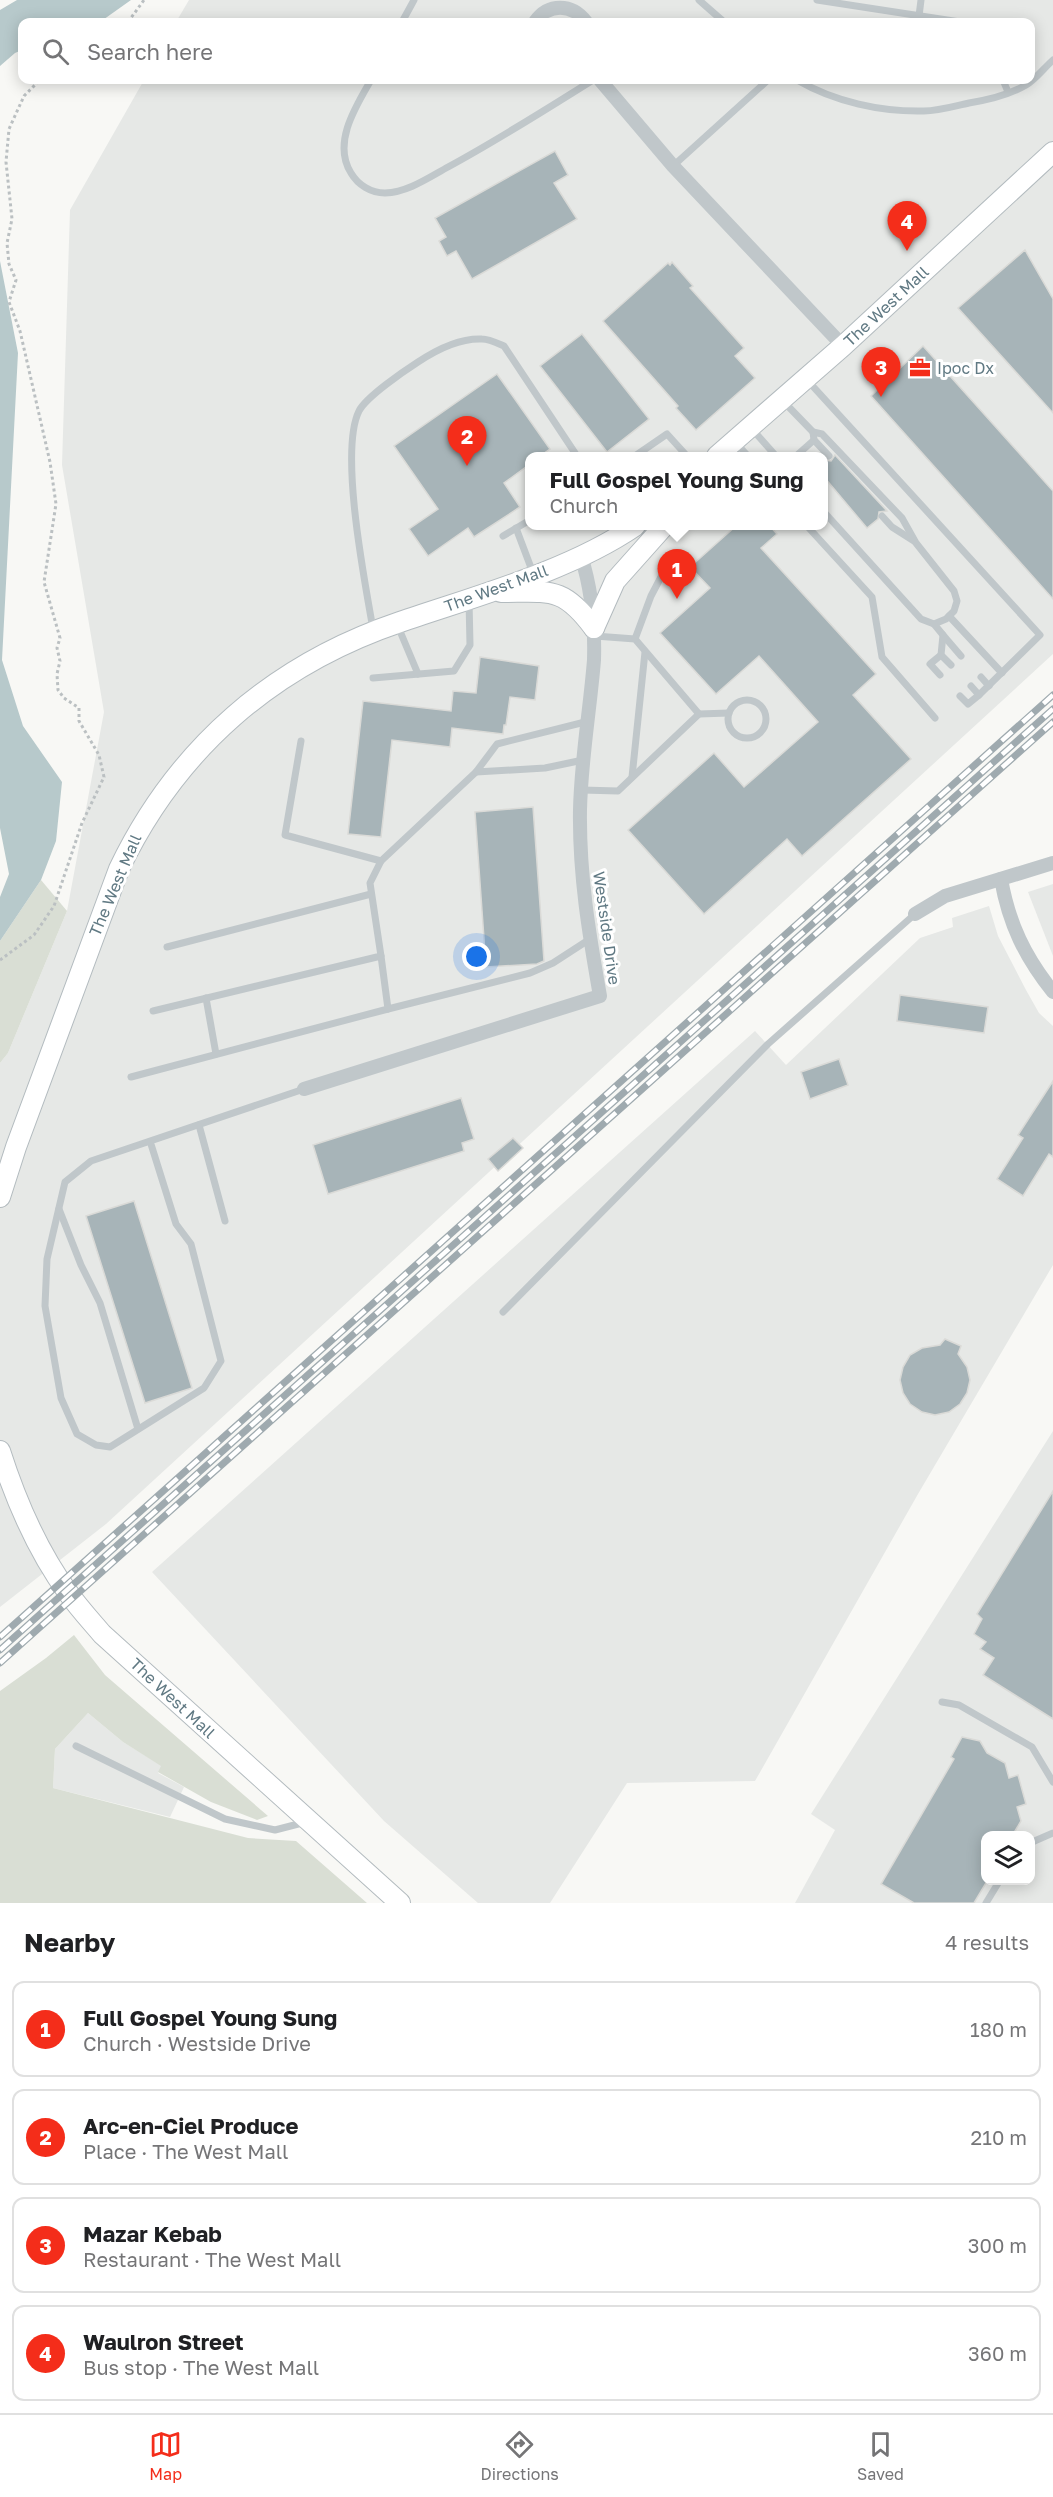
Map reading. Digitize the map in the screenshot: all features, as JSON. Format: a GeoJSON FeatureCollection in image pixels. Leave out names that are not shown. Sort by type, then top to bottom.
{"type":"FeatureCollection","features":[{"type":"Feature","properties":{"kind":"main road","name":"The West Mall"},"geometry":{"type":"LineString","coordinates":[[722,452],[843,346],[1053,152]]}},
{"type":"Feature","properties":{"kind":"main road","name":"The West Mall"},"geometry":{"type":"LineString","coordinates":[[0,1197],[16,1147],[119,869],[162,792],[198,749],[234,714],[274,684],[329,651],[397,623],[491,592],[581,556],[623,530]]}},
{"type":"Feature","properties":{"kind":"main road"},"geometry":{"type":"LineString","coordinates":[[595,632],[615,581],[660,530]]}},
{"type":"Feature","properties":{"kind":"main road"},"geometry":{"type":"LineString","coordinates":[[491,592],[547,592],[565,597],[584,613],[595,632]]}},
{"type":"Feature","properties":{"kind":"main road","name":"The West Mall"},"geometry":{"type":"LineString","coordinates":[[0,1451],[21,1508],[41,1549],[69,1594],[102,1634],[400,1903]]}},
{"type":"Feature","properties":{"kind":"street"},"geometry":{"type":"LineString","coordinates":[[538,18],[549,9],[566,4],[583,18]]}},
{"type":"Feature","properties":{"kind":"street"},"geometry":{"type":"LineString","coordinates":[[603,84],[673,166],[843,346]]}},
{"type":"Feature","properties":{"kind":"street","name":"Westside Drive"},"geometry":{"type":"LineString","coordinates":[[304,1089],[600,996],[584,902],[581,859],[582,790],[595,632],[588,584],[581,556]]}},
{"type":"Feature","properties":{"kind":"street"},"geometry":{"type":"LineString","coordinates":[[915,914],[945,896],[1053,863]]}},
{"type":"Feature","properties":{"kind":"street"},"geometry":{"type":"LineString","coordinates":[[1001,879],[1005,902],[1024,952],[1053,992]]}},
{"type":"Feature","properties":{"kind":"lane"},"geometry":{"type":"LineString","coordinates":[[404,18],[414,0]]}},
{"type":"Feature","properties":{"kind":"lane"},"geometry":{"type":"LineString","coordinates":[[699,0],[719,18]]}},
{"type":"Feature","properties":{"kind":"lane"},"geometry":{"type":"LineString","coordinates":[[818,0],[867,4],[933,18]]}},
{"type":"Feature","properties":{"kind":"lane"},"geometry":{"type":"LineString","coordinates":[[919,16],[921,0]]}},
{"type":"Feature","properties":{"kind":"lane"},"geometry":{"type":"LineString","coordinates":[[1035,77],[1053,60]]}},
{"type":"Feature","properties":{"kind":"lane"},"geometry":{"type":"LineString","coordinates":[[369,84],[355,109],[346,133],[344,149],[347,167],[355,180],[371,191],[385,193],[411,188],[490,144],[587,84]]}},
{"type":"Feature","properties":{"kind":"lane"},"geometry":{"type":"LineString","coordinates":[[673,166],[764,84]]}},
{"type":"Feature","properties":{"kind":"lane"},"geometry":{"type":"LineString","coordinates":[[804,84],[850,102],[887,109],[926,111],[987,100],[1027,84]]}},
{"type":"Feature","properties":{"kind":"lane"},"geometry":{"type":"LineString","coordinates":[[1005,84],[1008,92]]}},
{"type":"Feature","properties":{"kind":"lane"},"geometry":{"type":"LineString","coordinates":[[374,632],[360,556],[351,446],[359,411],[394,377],[435,351],[464,341],[484,339],[504,346],[574,452]]}},
{"type":"Feature","properties":{"kind":"lane"},"geometry":{"type":"LineString","coordinates":[[806,379],[1040,635],[968,704],[960,696]]}},
{"type":"Feature","properties":{"kind":"lane"},"geometry":{"type":"LineString","coordinates":[[782,400],[826,452]]}},
{"type":"Feature","properties":{"kind":"lane"},"geometry":{"type":"LineString","coordinates":[[750,427],[772,452]]}},
{"type":"Feature","properties":{"kind":"lane"},"geometry":{"type":"LineString","coordinates":[[641,452],[667,434],[683,452]]}},
{"type":"Feature","properties":{"kind":"lane"},"geometry":{"type":"LineString","coordinates":[[800,452],[814,436],[822,434],[902,518],[916,543],[954,591],[957,601],[954,611],[934,624]]}},
{"type":"Feature","properties":{"kind":"lane"},"geometry":{"type":"LineString","coordinates":[[734,441],[744,452]]}},
{"type":"Feature","properties":{"kind":"lane"},"geometry":{"type":"LineString","coordinates":[[828,516],[921,619],[934,624],[961,656]]}},
{"type":"Feature","properties":{"kind":"lane"},"geometry":{"type":"LineString","coordinates":[[882,516],[892,527],[916,543]]}},
{"type":"Feature","properties":{"kind":"lane"},"geometry":{"type":"LineString","coordinates":[[503,536],[525,523]]}},
{"type":"Feature","properties":{"kind":"lane"},"geometry":{"type":"LineString","coordinates":[[516,528],[534,575]]}},
{"type":"Feature","properties":{"kind":"lane"},"geometry":{"type":"LineString","coordinates":[[812,530],[872,597],[882,657],[936,718]]}},
{"type":"Feature","properties":{"kind":"lane"},"geometry":{"type":"LineString","coordinates":[[635,639],[651,596],[672,556]]}},
{"type":"Feature","properties":{"kind":"lane"},"geometry":{"type":"LineString","coordinates":[[373,678],[454,671],[470,645],[469,599]]}},
{"type":"Feature","properties":{"kind":"lane"},"geometry":{"type":"LineString","coordinates":[[949,616],[1002,673]]}},
{"type":"Feature","properties":{"kind":"lane"},"geometry":{"type":"LineString","coordinates":[[397,623],[418,674]]}},
{"type":"Feature","properties":{"kind":"lane"},"geometry":{"type":"LineString","coordinates":[[595,632],[635,639],[699,714]]}},
{"type":"Feature","properties":{"kind":"lane"},"geometry":{"type":"LineString","coordinates":[[940,675],[930,664],[941,655],[943,635]]}},
{"type":"Feature","properties":{"kind":"lane"},"geometry":{"type":"LineString","coordinates":[[632,777],[645,652]]}},
{"type":"Feature","properties":{"kind":"lane"},"geometry":{"type":"LineString","coordinates":[[941,655],[951,665]]}},
{"type":"Feature","properties":{"kind":"lane"},"geometry":{"type":"LineString","coordinates":[[981,677],[989,686]]}},
{"type":"Feature","properties":{"kind":"lane"},"geometry":{"type":"LineString","coordinates":[[971,686],[979,695]]}},
{"type":"Feature","properties":{"kind":"lane"},"geometry":{"type":"LineString","coordinates":[[742,701],[755,702],[764,711],[765,723],[759,734],[748,738],[742,737],[736,735],[729,725],[729,713],[742,701]]}},
{"type":"Feature","properties":{"kind":"lane"},"geometry":{"type":"LineString","coordinates":[[582,790],[618,791],[699,714],[729,713]]}},
{"type":"Feature","properties":{"kind":"lane"},"geometry":{"type":"LineString","coordinates":[[388,1009],[370,883],[381,861],[476,772],[497,744],[589,721]]}},
{"type":"Feature","properties":{"kind":"lane"},"geometry":{"type":"LineString","coordinates":[[301,741],[285,835],[381,861]]}},
{"type":"Feature","properties":{"kind":"lane"},"geometry":{"type":"LineString","coordinates":[[476,772],[545,768],[585,760]]}},
{"type":"Feature","properties":{"kind":"lane"},"geometry":{"type":"LineString","coordinates":[[167,947],[371,894]]}},
{"type":"Feature","properties":{"kind":"lane"},"geometry":{"type":"LineString","coordinates":[[502,1312],[768,1044],[915,914]]}},
{"type":"Feature","properties":{"kind":"lane"},"geometry":{"type":"LineString","coordinates":[[131,1077],[530,973],[553,963],[590,939]]}},
{"type":"Feature","properties":{"kind":"lane"},"geometry":{"type":"LineString","coordinates":[[153,1011],[381,956]]}},
{"type":"Feature","properties":{"kind":"lane"},"geometry":{"type":"LineString","coordinates":[[206,998],[216,1054]]}},
{"type":"Feature","properties":{"kind":"lane"},"geometry":{"type":"LineString","coordinates":[[150,1141],[176,1224],[191,1244],[221,1361],[204,1388],[110,1446],[96,1445],[78,1434],[61,1398],[45,1306],[47,1259],[65,1182],[91,1161],[150,1141],[198,1125],[304,1089]]}},
{"type":"Feature","properties":{"kind":"lane"},"geometry":{"type":"LineString","coordinates":[[198,1125],[225,1221]]}},
{"type":"Feature","properties":{"kind":"lane"},"geometry":{"type":"LineString","coordinates":[[59,1209],[81,1265],[100,1303],[138,1429]]}},
{"type":"Feature","properties":{"kind":"lane"},"geometry":{"type":"LineString","coordinates":[[942,1702],[959,1706],[1032,1747],[1053,1782]]}},
{"type":"Feature","properties":{"kind":"lane"},"geometry":{"type":"LineString","coordinates":[[76,1746],[225,1820],[275,1830],[309,1822]]}},
{"type":"Feature","properties":{"kind":"lane"},"geometry":{"type":"LineString","coordinates":[[1035,1841],[1053,1833]]}},
{"type":"Feature","properties":{"kind":"lane"},"geometry":{"type":"LineString","coordinates":[[986,1903],[997,1885]]}},
{"type":"Feature","properties":{"kind":"path"},"geometry":{"type":"LineString","coordinates":[[131,18],[144,0]]}},
{"type":"Feature","properties":{"kind":"path"},"geometry":{"type":"LineString","coordinates":[[0,960],[34,935],[54,906],[82,823],[104,777],[99,755],[79,721],[79,708],[64,698],[58,690],[57,674],[60,661],[57,648],[60,638],[44,582],[56,504],[50,462],[20,332],[9,302],[16,280],[9,264],[7,243],[12,219],[6,162],[9,129],[24,96],[36,84]]}},
{"type":"Feature","properties":{"kind":"shaded area"},"geometry":{"type":"Polygon","coordinates":[[[17,0],[131,0],[106,18],[18,18],[18,52],[0,66],[0,10],[17,0]]]}},
{"type":"Feature","properties":{"kind":"shaded area"},"geometry":{"type":"Polygon","coordinates":[[[189,0],[1053,0],[1053,654],[106,1524],[0,1607],[0,1063],[8,1053],[67,911],[104,712],[62,465],[70,210],[142,84],[1035,84],[1035,18],[178,18],[189,0]]]}},
{"type":"Feature","properties":{"kind":"shaded area"},"geometry":{"type":"Polygon","coordinates":[[[0,261],[18,353],[2,660],[23,726],[62,782],[56,841],[41,880],[0,941],[0,897],[9,874],[0,828],[0,261]]]}},
{"type":"Feature","properties":{"kind":"shaded area"},"geometry":{"type":"Polygon","coordinates":[[[41,880],[67,911],[8,1053],[0,1063],[0,941],[41,880]]]}},
{"type":"Feature","properties":{"kind":"shaded area"},"geometry":{"type":"Polygon","coordinates":[[[1053,884],[1053,956],[1028,892],[1053,884]]]}},
{"type":"Feature","properties":{"kind":"shaded area"},"geometry":{"type":"Polygon","coordinates":[[[989,906],[998,936],[1026,990],[1039,1013],[1053,1026],[1053,1265],[918,1494],[755,1781],[627,1783],[550,1903],[478,1903],[384,1821],[152,1572],[755,1031],[786,1065],[920,938],[953,927],[952,918],[989,906]]]}},
{"type":"Feature","properties":{"kind":"shaded area"},"geometry":{"type":"Polygon","coordinates":[[[1053,1431],[1053,1903],[795,1903],[835,1830],[811,1814],[1053,1431]]]}},
{"type":"Feature","properties":{"kind":"shaded area"},"geometry":{"type":"Polygon","coordinates":[[[74,1635],[105,1675],[268,1816],[257,1820],[211,1802],[158,1772],[161,1766],[123,1742],[88,1713],[55,1749],[53,1788],[248,1838],[296,1841],[367,1903],[0,1903],[0,1691],[74,1635]]]}},
{"type":"Feature","properties":{"kind":"shaded area"},"geometry":{"type":"Polygon","coordinates":[[[88,1713],[123,1742],[162,1766],[158,1773],[184,1787],[170,1817],[53,1788],[55,1749],[88,1713]]]}},
{"type":"Feature","properties":{"kind":"building"},"geometry":{"type":"Polygon","coordinates":[[[555,151],[568,175],[554,183],[577,219],[472,279],[456,251],[447,256],[439,241],[446,237],[435,218],[555,151]]]}},
{"type":"Feature","properties":{"kind":"building"},"geometry":{"type":"Polygon","coordinates":[[[1025,250],[1053,299],[1053,413],[958,308],[1025,250]]]}},
{"type":"Feature","properties":{"kind":"building"},"geometry":{"type":"Polygon","coordinates":[[[672,262],[693,286],[690,288],[744,348],[735,356],[755,378],[696,430],[676,408],[678,406],[603,321],[668,263],[670,265],[672,262]]]}},
{"type":"Feature","properties":{"kind":"building"},"geometry":{"type":"Polygon","coordinates":[[[582,334],[649,419],[607,452],[540,366],[582,334]]]}},
{"type":"Feature","properties":{"kind":"building"},"geometry":{"type":"Polygon","coordinates":[[[923,346],[1053,491],[1053,599],[871,396],[923,346]]]}},
{"type":"Feature","properties":{"kind":"building"},"geometry":{"type":"Polygon","coordinates":[[[497,374],[550,449],[546,452],[525,452],[525,468],[504,483],[520,507],[474,537],[468,528],[428,556],[409,529],[438,509],[394,446],[497,374]]]}},
{"type":"Feature","properties":{"kind":"building"},"geometry":{"type":"Polygon","coordinates":[[[835,455],[887,511],[879,512],[878,519],[867,528],[828,482],[828,461],[831,461],[835,455]]]}},
{"type":"Feature","properties":{"kind":"building"},"geometry":{"type":"Polygon","coordinates":[[[731,530],[773,530],[777,534],[761,548],[876,674],[853,695],[911,759],[802,856],[787,839],[704,914],[628,830],[714,753],[744,787],[818,722],[759,656],[716,694],[660,633],[710,588],[690,567],[731,530]]]}},
{"type":"Feature","properties":{"kind":"building"},"geometry":{"type":"Polygon","coordinates":[[[480,657],[539,666],[535,700],[510,697],[503,734],[452,728],[450,747],[392,740],[381,837],[348,834],[363,701],[451,711],[453,691],[476,693],[480,657]]]}},
{"type":"Feature","properties":{"kind":"building"},"geometry":{"type":"Polygon","coordinates":[[[533,807],[544,961],[537,964],[486,967],[475,812],[533,807]]]}},
{"type":"Feature","properties":{"kind":"building"},"geometry":{"type":"Polygon","coordinates":[[[900,995],[988,1007],[984,1033],[897,1021],[900,995]]]}},
{"type":"Feature","properties":{"kind":"building"},"geometry":{"type":"Polygon","coordinates":[[[839,1059],[848,1085],[810,1099],[801,1072],[839,1059]]]}},
{"type":"Feature","properties":{"kind":"building"},"geometry":{"type":"Polygon","coordinates":[[[1053,1081],[1053,1157],[1049,1154],[1023,1196],[997,1179],[1023,1138],[1018,1135],[1053,1081]]]}},
{"type":"Feature","properties":{"kind":"building"},"geometry":{"type":"Polygon","coordinates":[[[461,1098],[474,1139],[462,1143],[464,1151],[328,1194],[313,1145],[461,1098]]]}},
{"type":"Feature","properties":{"kind":"building"},"geometry":{"type":"Polygon","coordinates":[[[513,1138],[523,1148],[498,1171],[488,1159],[513,1138]]]}},
{"type":"Feature","properties":{"kind":"building"},"geometry":{"type":"Polygon","coordinates":[[[134,1201],[192,1388],[145,1403],[86,1216],[134,1201]]]}},
{"type":"Feature","properties":{"kind":"building"},"geometry":{"type":"Polygon","coordinates":[[[945,1339],[961,1346],[958,1354],[967,1367],[970,1380],[967,1393],[960,1404],[949,1412],[935,1415],[922,1412],[910,1404],[903,1393],[900,1380],[903,1367],[910,1355],[922,1348],[940,1345],[945,1339]]]}},
{"type":"Feature","properties":{"kind":"building"},"geometry":{"type":"Polygon","coordinates":[[[1053,1491],[1053,1719],[983,1675],[994,1658],[980,1649],[986,1642],[974,1634],[982,1619],[977,1614],[1053,1491]]]}},
{"type":"Feature","properties":{"kind":"building"},"geometry":{"type":"Polygon","coordinates":[[[962,1737],[980,1741],[987,1753],[1005,1763],[1009,1778],[1018,1775],[1026,1804],[1017,1807],[1021,1821],[1015,1831],[981,1831],[981,1885],[985,1885],[974,1903],[914,1903],[881,1884],[954,1759],[951,1757],[962,1737]]]}},
{"type":"Feature","properties":{"kind":"railway"},"geometry":{"type":"LineString","coordinates":[[0,1637],[1053,695]]}},
{"type":"Feature","properties":{"kind":"railway"},"geometry":{"type":"LineString","coordinates":[[0,1650],[1053,709]]}},
{"type":"Feature","properties":{"kind":"railway"},"geometry":{"type":"LineString","coordinates":[[0,1663],[1053,722]]}},
{"type":"Feature","properties":{"kind":"place","name":"Waulron Street"},"geometry":{"type":"Point","coordinates":[907,251]}},
{"type":"Feature","properties":{"kind":"place","name":"Ipoc Dx"},"geometry":{"type":"Point","coordinates":[920,368]}},
{"type":"Feature","properties":{"kind":"place","name":"Mazar Kebab"},"geometry":{"type":"Point","coordinates":[881,397]}},
{"type":"Feature","properties":{"kind":"place","name":"Arc-en-Ciel Produce"},"geometry":{"type":"Point","coordinates":[467,466]}},
{"type":"Feature","properties":{"kind":"place","name":"Full Gospel Young Sung"},"geometry":{"type":"Point","coordinates":[677,599]}}]}
